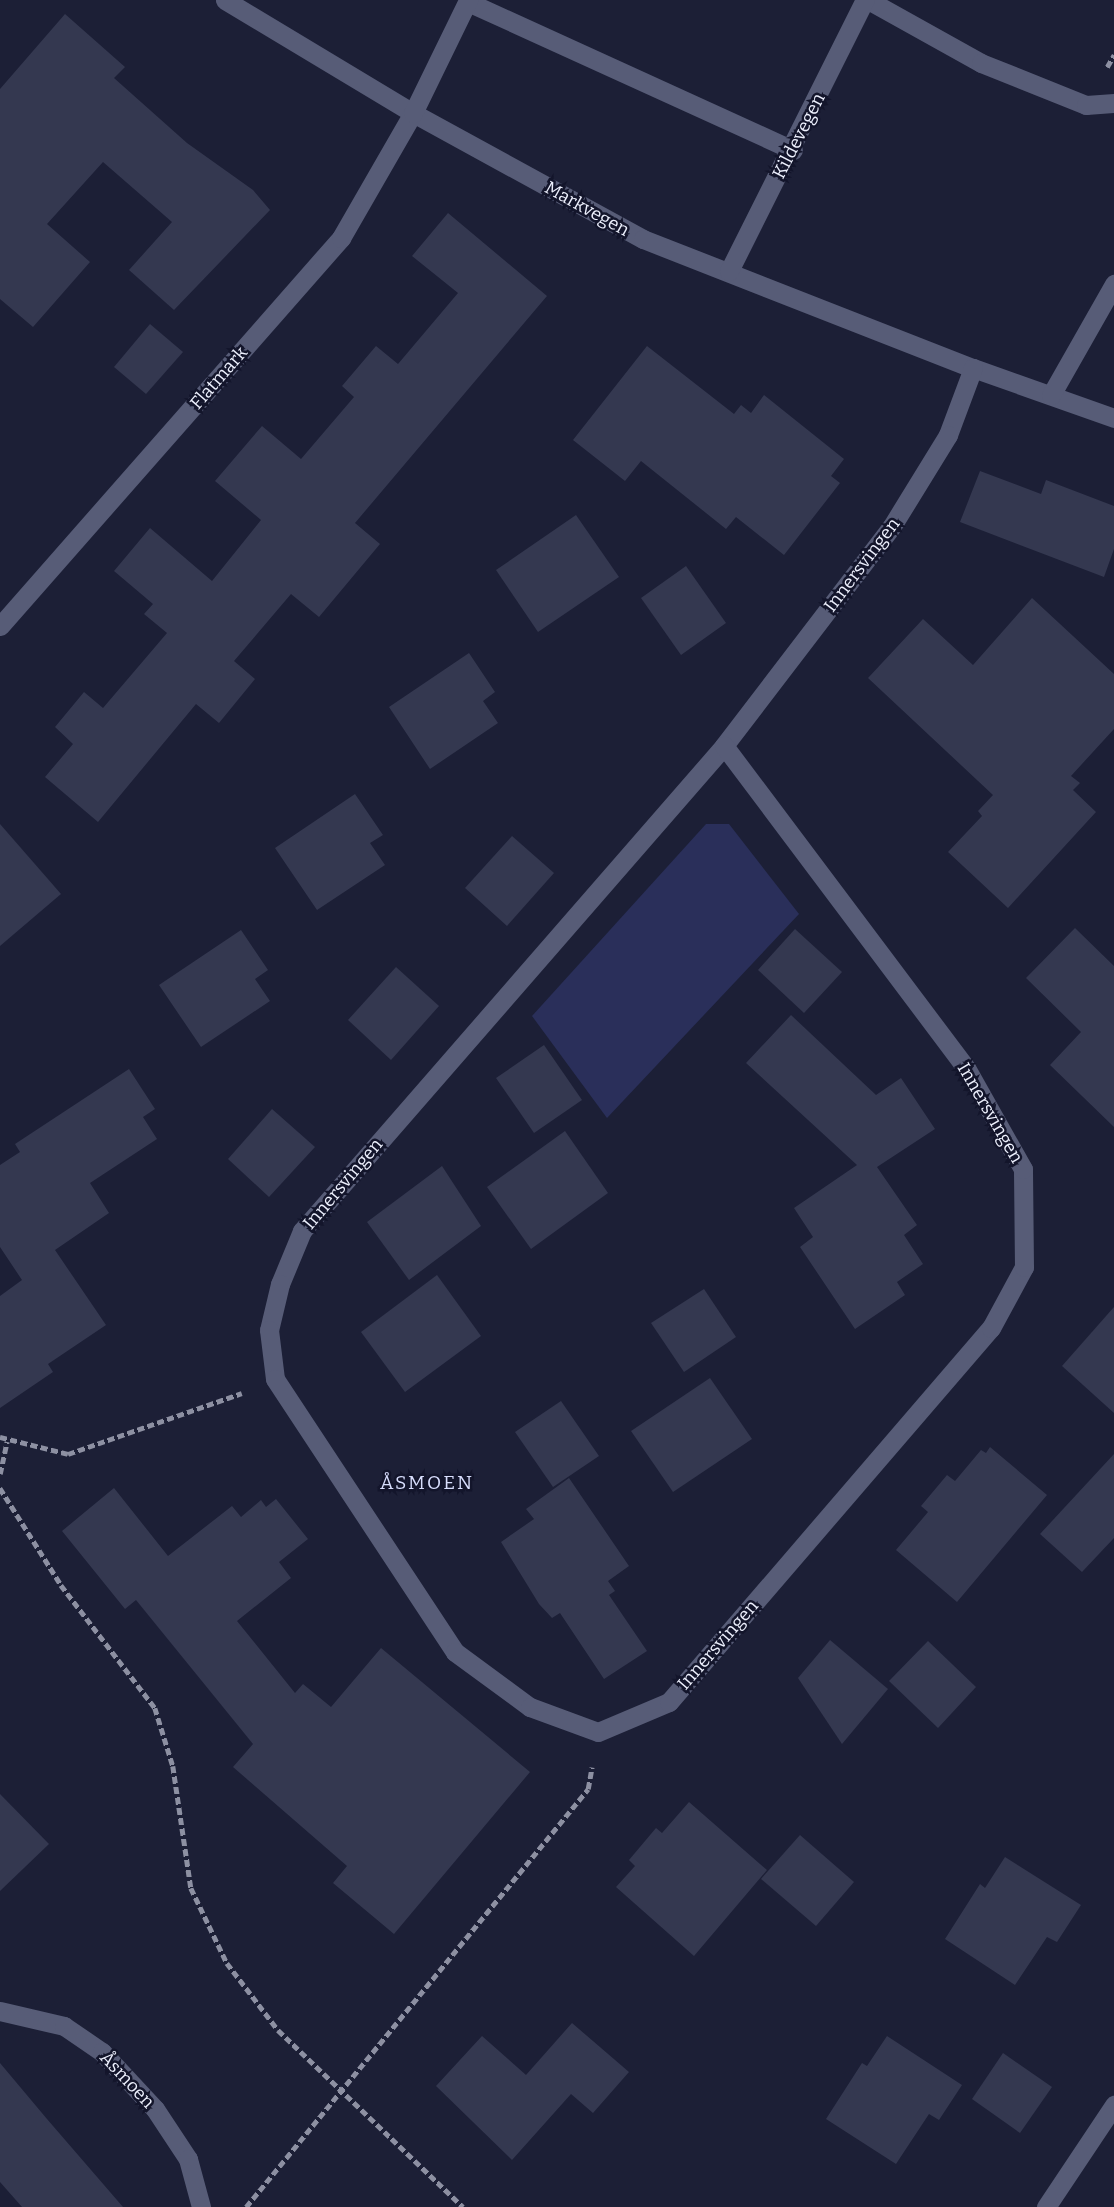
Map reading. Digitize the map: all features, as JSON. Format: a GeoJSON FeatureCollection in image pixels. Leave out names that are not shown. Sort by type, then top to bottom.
{"type":"FeatureCollection","features":[{"type":"Feature","properties":{"kind":"street","name":"Markvegen"},"geometry":{"type":"LineString","coordinates":[[225,0],[413,113],[643,240],[729,271],[973,368],[1114,418]]}},
{"type":"Feature","properties":{"kind":"street","name":"Kildevegen"},"geometry":{"type":"LineString","coordinates":[[729,271],[793,150],[867,0],[981,63],[1086,105],[1114,103]]}},
{"type":"Feature","properties":{"kind":"street","name":"Flatmark"},"geometry":{"type":"LineString","coordinates":[[0,626],[341,238],[413,113],[468,1]]}},
{"type":"Feature","properties":{"kind":"street"},"geometry":{"type":"LineString","coordinates":[[468,1],[793,150]]}},
{"type":"Feature","properties":{"kind":"street"},"geometry":{"type":"LineString","coordinates":[[1051,395],[1114,284]]}},
{"type":"Feature","properties":{"kind":"street","name":"Innersvingen"},"geometry":{"type":"LineString","coordinates":[[724,746],[966,1068],[1023,1169],[1024,1267],[991,1328],[669,1702],[598,1732],[530,1707],[455,1652],[275,1379],[269,1330],[280,1284],[302,1231],[724,746],[892,526],[948,435],[973,368]]}},
{"type":"Feature","properties":{"kind":"street","name":"Åsmoen"},"geometry":{"type":"LineString","coordinates":[[0,2011],[64,2026],[102,2052],[155,2109],[188,2159],[201,2207]]}},
{"type":"Feature","properties":{"kind":"street"},"geometry":{"type":"LineString","coordinates":[[1046,2207],[1114,2105]]}},
{"type":"Feature","properties":{"kind":"path"},"geometry":{"type":"LineString","coordinates":[[0,1437],[7,1442],[68,1454],[201,1411],[275,1379]]}},
{"type":"Feature","properties":{"kind":"path"},"geometry":{"type":"LineString","coordinates":[[0,1474],[7,1442]]}},
{"type":"Feature","properties":{"kind":"path"},"geometry":{"type":"LineString","coordinates":[[0,1488],[61,1585],[155,1708],[173,1766],[191,1888],[227,1962],[278,2030],[463,2207]]}},
{"type":"Feature","properties":{"kind":"path"},"geometry":{"type":"LineString","coordinates":[[246,2207],[588,1789],[598,1732]]}},
{"type":"Feature","properties":{"kind":"shaded area"},"geometry":{"type":"Polygon","coordinates":[[[706,824],[729,824],[799,914],[607,1118],[532,1016],[706,824]]]}},
{"type":"Feature","properties":{"kind":"building"},"geometry":{"type":"Polygon","coordinates":[[[65,14],[125,67],[114,78],[187,143],[253,190],[270,210],[174,310],[129,270],[172,222],[103,162],[47,224],[90,262],[33,327],[0,299],[0,89],[65,14]]]}},
{"type":"Feature","properties":{"kind":"building"},"geometry":{"type":"Polygon","coordinates":[[[448,213],[547,296],[355,523],[380,544],[319,617],[291,594],[234,661],[255,679],[219,723],[196,704],[98,822],[45,777],[73,744],[55,727],[84,692],[103,708],[167,633],[144,614],[153,604],[114,571],[150,528],[212,581],[261,520],[215,481],[262,426],[301,459],[354,397],[342,386],[376,346],[398,364],[458,293],[412,256],[448,213]]]}},
{"type":"Feature","properties":{"kind":"building"},"geometry":{"type":"Polygon","coordinates":[[[150,324],[183,352],[146,394],[114,367],[150,324]]]}},
{"type":"Feature","properties":{"kind":"building"},"geometry":{"type":"Polygon","coordinates":[[[647,346],[734,414],[741,405],[751,413],[764,395],[844,459],[831,476],[840,483],[784,555],[736,517],[726,529],[641,461],[625,481],[573,440],[647,346]]]}},
{"type":"Feature","properties":{"kind":"building"},"geometry":{"type":"Polygon","coordinates":[[[980,471],[1041,494],[1046,480],[1114,506],[1114,549],[1104,577],[960,522],[980,471]]]}},
{"type":"Feature","properties":{"kind":"building"},"geometry":{"type":"Polygon","coordinates":[[[576,515],[619,577],[538,632],[496,570],[576,515]]]}},
{"type":"Feature","properties":{"kind":"building"},"geometry":{"type":"Polygon","coordinates":[[[686,566],[726,623],[681,655],[641,598],[686,566]]]}},
{"type":"Feature","properties":{"kind":"building"},"geometry":{"type":"Polygon","coordinates":[[[1032,598],[1114,674],[1114,729],[1071,776],[1080,783],[1073,790],[1096,812],[1008,908],[948,852],[982,816],[978,811],[993,795],[868,678],[923,619],[973,665],[1032,598]]]}},
{"type":"Feature","properties":{"kind":"building"},"geometry":{"type":"Polygon","coordinates":[[[469,653],[495,692],[483,701],[498,723],[430,769],[389,707],[469,653]]]}},
{"type":"Feature","properties":{"kind":"building"},"geometry":{"type":"Polygon","coordinates":[[[355,794],[383,835],[370,843],[385,865],[317,910],[275,848],[355,794]]]}},
{"type":"Feature","properties":{"kind":"building"},"geometry":{"type":"Polygon","coordinates":[[[0,824],[61,894],[0,946],[0,824]]]}},
{"type":"Feature","properties":{"kind":"building"},"geometry":{"type":"Polygon","coordinates":[[[512,836],[554,873],[507,926],[465,888],[512,836]]]}},
{"type":"Feature","properties":{"kind":"building"},"geometry":{"type":"Polygon","coordinates":[[[1075,928],[1114,966],[1114,1127],[1050,1065],[1081,1032],[1026,978],[1075,928]]]}},
{"type":"Feature","properties":{"kind":"building"},"geometry":{"type":"Polygon","coordinates":[[[795,929],[842,972],[804,1013],[758,970],[795,929]]]}},
{"type":"Feature","properties":{"kind":"building"},"geometry":{"type":"Polygon","coordinates":[[[241,930],[268,970],[255,979],[270,1001],[201,1047],[159,985],[241,930]]]}},
{"type":"Feature","properties":{"kind":"building"},"geometry":{"type":"Polygon","coordinates":[[[396,967],[439,1006],[391,1060],[348,1020],[396,967]]]}},
{"type":"Feature","properties":{"kind":"building"},"geometry":{"type":"Polygon","coordinates":[[[791,1015],[876,1095],[901,1078],[935,1129],[877,1167],[917,1225],[904,1235],[923,1264],[897,1282],[905,1295],[855,1329],[800,1247],[813,1237],[794,1208],[857,1165],[746,1063],[791,1015]]]}},
{"type":"Feature","properties":{"kind":"building"},"geometry":{"type":"Polygon","coordinates":[[[544,1045],[582,1100],[534,1133],[496,1078],[544,1045]]]}},
{"type":"Feature","properties":{"kind":"building"},"geometry":{"type":"Polygon","coordinates":[[[129,1069],[155,1109],[143,1117],[157,1139],[90,1183],[109,1213],[55,1250],[106,1325],[48,1364],[53,1372],[0,1408],[0,1296],[22,1280],[0,1247],[0,1165],[20,1152],[15,1144],[129,1069]]]}},
{"type":"Feature","properties":{"kind":"building"},"geometry":{"type":"Polygon","coordinates":[[[272,1109],[315,1147],[269,1197],[228,1159],[272,1109]]]}},
{"type":"Feature","properties":{"kind":"building"},"geometry":{"type":"Polygon","coordinates":[[[565,1131],[608,1193],[531,1249],[487,1187],[565,1131]]]}},
{"type":"Feature","properties":{"kind":"building"},"geometry":{"type":"Polygon","coordinates":[[[442,1166],[481,1226],[409,1280],[367,1222],[442,1166]]]}},
{"type":"Feature","properties":{"kind":"building"},"geometry":{"type":"Polygon","coordinates":[[[437,1275],[481,1336],[405,1392],[361,1332],[437,1275]]]}},
{"type":"Feature","properties":{"kind":"building"},"geometry":{"type":"Polygon","coordinates":[[[704,1289],[736,1337],[684,1372],[651,1323],[704,1289]]]}},
{"type":"Feature","properties":{"kind":"building"},"geometry":{"type":"Polygon","coordinates":[[[1114,1307],[1114,1413],[1062,1366],[1114,1307]]]}},
{"type":"Feature","properties":{"kind":"building"},"geometry":{"type":"Polygon","coordinates":[[[710,1378],[752,1439],[673,1492],[631,1431],[710,1378]]]}},
{"type":"Feature","properties":{"kind":"building"},"geometry":{"type":"Polygon","coordinates":[[[561,1401],[599,1456],[553,1487],[515,1432],[561,1401]]]}},
{"type":"Feature","properties":{"kind":"building"},"geometry":{"type":"Polygon","coordinates":[[[990,1447],[1047,1495],[957,1602],[896,1550],[928,1512],[921,1506],[947,1475],[955,1481],[981,1450],[986,1453],[990,1447]]]}},
{"type":"Feature","properties":{"kind":"building"},"geometry":{"type":"Polygon","coordinates":[[[1114,1454],[1114,1538],[1082,1572],[1040,1534],[1114,1454]]]}},
{"type":"Feature","properties":{"kind":"building"},"geometry":{"type":"Polygon","coordinates":[[[569,1478],[629,1566],[608,1581],[615,1591],[609,1595],[647,1651],[604,1679],[560,1613],[552,1618],[539,1604],[501,1542],[534,1519],[526,1509],[569,1478]]]}},
{"type":"Feature","properties":{"kind":"building"},"geometry":{"type":"Polygon","coordinates":[[[114,1488],[168,1556],[232,1506],[241,1517],[261,1500],[266,1507],[276,1499],[308,1539],[279,1562],[291,1578],[237,1621],[295,1693],[303,1684],[331,1707],[381,1648],[530,1772],[394,1934],[333,1883],[347,1866],[233,1767],[253,1744],[136,1600],[125,1609],[62,1531],[114,1488]]]}},
{"type":"Feature","properties":{"kind":"building"},"geometry":{"type":"Polygon","coordinates":[[[830,1640],[888,1689],[842,1744],[798,1678],[830,1640]]]}},
{"type":"Feature","properties":{"kind":"building"},"geometry":{"type":"Polygon","coordinates":[[[928,1641],[976,1687],[938,1728],[889,1681],[928,1641]]]}},
{"type":"Feature","properties":{"kind":"building"},"geometry":{"type":"Polygon","coordinates":[[[0,1794],[49,1844],[0,1891],[0,1794]]]}},
{"type":"Feature","properties":{"kind":"building"},"geometry":{"type":"Polygon","coordinates":[[[689,1802],[767,1870],[694,1956],[616,1887],[635,1866],[629,1860],[656,1828],[662,1833],[689,1802]]]}},
{"type":"Feature","properties":{"kind":"building"},"geometry":{"type":"Polygon","coordinates":[[[800,1835],[854,1882],[816,1926],[761,1879],[800,1835]]]}},
{"type":"Feature","properties":{"kind":"building"},"geometry":{"type":"Polygon","coordinates":[[[1005,1857],[1081,1905],[1057,1942],[1047,1937],[1015,1985],[945,1939],[980,1884],[985,1888],[1005,1857]]]}},
{"type":"Feature","properties":{"kind":"building"},"geometry":{"type":"Polygon","coordinates":[[[572,2023],[629,2072],[593,2113],[571,2094],[512,2160],[436,2086],[482,2036],[526,2075],[572,2023]]]}},
{"type":"Feature","properties":{"kind":"building"},"geometry":{"type":"Polygon","coordinates":[[[887,2036],[962,2085],[939,2120],[929,2114],[896,2164],[826,2119],[862,2063],[867,2066],[887,2036]]]}},
{"type":"Feature","properties":{"kind":"building"},"geometry":{"type":"Polygon","coordinates":[[[1003,2053],[1052,2087],[1020,2133],[972,2099],[1003,2053]]]}},
{"type":"Feature","properties":{"kind":"building"},"geometry":{"type":"Polygon","coordinates":[[[0,2063],[123,2207],[22,2207],[0,2182],[0,2063]]]}},
{"type":"Feature","properties":{"kind":"district","name":"ÅSMOEN"},"geometry":{"type":"Point","coordinates":[427,1483]}}]}
